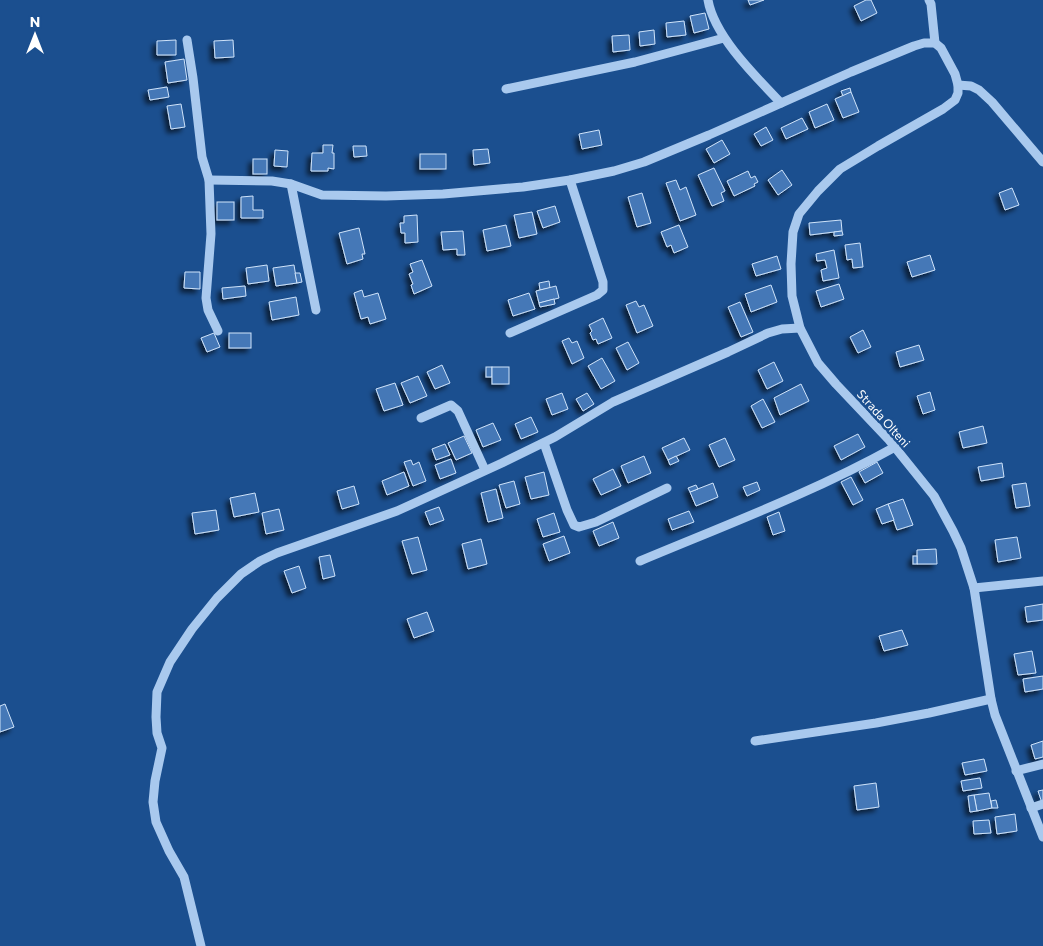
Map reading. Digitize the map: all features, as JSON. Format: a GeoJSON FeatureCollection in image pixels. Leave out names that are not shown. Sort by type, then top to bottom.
{"type":"FeatureCollection","features":[{"type":"Feature","properties":{"kind":"street"},"geometry":{"type":"LineString","coordinates":[[708,0],[713,20],[724,38],[751,72],[780,103]]}},
{"type":"Feature","properties":{"kind":"street"},"geometry":{"type":"LineString","coordinates":[[929,0],[935,43]]}},
{"type":"Feature","properties":{"kind":"street"},"geometry":{"type":"LineString","coordinates":[[506,90],[635,62],[724,38]]}},
{"type":"Feature","properties":{"kind":"street"},"geometry":{"type":"LineString","coordinates":[[187,40],[194,78],[202,157],[209,180],[211,234],[206,298],[208,310],[218,331]]}},
{"type":"Feature","properties":{"kind":"street"},"geometry":{"type":"LineString","coordinates":[[209,180],[272,181],[291,184],[322,195],[386,196],[442,194],[523,187],[570,180],[614,171],[644,162],[851,72],[924,43],[935,43],[942,48],[955,74],[958,85],[971,86],[979,90],[992,102],[1043,162]]}},
{"type":"Feature","properties":{"kind":"street","name":"Strada Olteni"},"geometry":{"type":"LineString","coordinates":[[958,85],[958,93],[954,100],[943,109],[840,168],[818,190],[799,214],[793,232],[792,296],[800,328],[818,363],[895,447],[934,496],[961,548],[974,588],[995,716],[1043,837]]}},
{"type":"Feature","properties":{"kind":"street"},"geometry":{"type":"LineString","coordinates":[[510,333],[597,295],[603,290],[603,282],[570,180]]}},
{"type":"Feature","properties":{"kind":"street"},"geometry":{"type":"LineString","coordinates":[[291,184],[316,310]]}},
{"type":"Feature","properties":{"kind":"street"},"geometry":{"type":"LineString","coordinates":[[201,946],[184,877],[169,852],[156,822],[153,802],[154,781],[162,748],[157,733],[157,692],[170,662],[192,629],[217,598],[242,574],[260,561],[277,553],[397,511],[555,437],[613,402],[768,333],[782,329],[800,328]]}},
{"type":"Feature","properties":{"kind":"street"},"geometry":{"type":"LineString","coordinates":[[421,418],[452,405],[458,411],[485,470]]}},
{"type":"Feature","properties":{"kind":"street"},"geometry":{"type":"LineString","coordinates":[[544,442],[566,510],[574,525],[579,527],[596,522],[667,488]]}},
{"type":"Feature","properties":{"kind":"street"},"geometry":{"type":"LineString","coordinates":[[640,561],[829,481],[895,447]]}},
{"type":"Feature","properties":{"kind":"street"},"geometry":{"type":"LineString","coordinates":[[974,588],[1043,581]]}},
{"type":"Feature","properties":{"kind":"street"},"geometry":{"type":"LineString","coordinates":[[755,741],[876,723],[991,699]]}},
{"type":"Feature","properties":{"kind":"street"},"geometry":{"type":"LineString","coordinates":[[1016,771],[1043,764]]}},
{"type":"Feature","properties":{"kind":"street"},"geometry":{"type":"LineString","coordinates":[[1031,808],[1043,804]]}},
{"type":"Feature","properties":{"kind":"building"},"geometry":{"type":"Polygon","coordinates":[[[748,0],[764,0],[750,5],[748,0]]]}},
{"type":"Feature","properties":{"kind":"building"},"geometry":{"type":"Polygon","coordinates":[[[866,0],[871,0],[877,13],[861,21],[854,6],[866,0]]]}},
{"type":"Feature","properties":{"kind":"building"},"geometry":{"type":"Polygon","coordinates":[[[705,13],[709,29],[694,33],[690,16],[705,13]]]}},
{"type":"Feature","properties":{"kind":"building"},"geometry":{"type":"Polygon","coordinates":[[[684,21],[686,35],[667,37],[666,23],[684,21]]]}},
{"type":"Feature","properties":{"kind":"building"},"geometry":{"type":"Polygon","coordinates":[[[654,30],[655,44],[640,46],[639,32],[654,30]]]}},
{"type":"Feature","properties":{"kind":"building"},"geometry":{"type":"Polygon","coordinates":[[[629,35],[630,50],[613,52],[612,36],[629,35]]]}},
{"type":"Feature","properties":{"kind":"building"},"geometry":{"type":"Polygon","coordinates":[[[176,40],[176,55],[157,55],[157,41],[176,40]]]}},
{"type":"Feature","properties":{"kind":"building"},"geometry":{"type":"Polygon","coordinates":[[[233,40],[234,57],[215,58],[214,41],[233,40]]]}},
{"type":"Feature","properties":{"kind":"building"},"geometry":{"type":"Polygon","coordinates":[[[184,59],[187,80],[168,83],[165,62],[184,59]]]}},
{"type":"Feature","properties":{"kind":"building"},"geometry":{"type":"Polygon","coordinates":[[[167,87],[169,97],[150,100],[148,90],[167,87]]]}},
{"type":"Feature","properties":{"kind":"building"},"geometry":{"type":"Polygon","coordinates":[[[850,88],[851,92],[843,96],[841,91],[850,88]]]}},
{"type":"Feature","properties":{"kind":"building"},"geometry":{"type":"Polygon","coordinates":[[[851,92],[859,112],[843,118],[835,99],[851,92]]]}},
{"type":"Feature","properties":{"kind":"building"},"geometry":{"type":"Polygon","coordinates":[[[181,104],[185,127],[171,129],[167,106],[181,104]]]}},
{"type":"Feature","properties":{"kind":"building"},"geometry":{"type":"Polygon","coordinates":[[[827,104],[834,120],[815,128],[809,112],[827,104]]]}},
{"type":"Feature","properties":{"kind":"building"},"geometry":{"type":"Polygon","coordinates":[[[802,118],[808,129],[786,139],[781,128],[802,118]]]}},
{"type":"Feature","properties":{"kind":"building"},"geometry":{"type":"Polygon","coordinates":[[[766,127],[773,140],[761,146],[754,134],[766,127]]]}},
{"type":"Feature","properties":{"kind":"building"},"geometry":{"type":"Polygon","coordinates":[[[599,130],[602,145],[582,149],[579,134],[599,130]]]}},
{"type":"Feature","properties":{"kind":"building"},"geometry":{"type":"Polygon","coordinates":[[[722,140],[730,154],[714,163],[706,149],[722,140]]]}},
{"type":"Feature","properties":{"kind":"building"},"geometry":{"type":"Polygon","coordinates":[[[323,145],[333,145],[334,169],[328,168],[328,171],[311,171],[312,153],[323,153],[323,145]]]}},
{"type":"Feature","properties":{"kind":"building"},"geometry":{"type":"Polygon","coordinates":[[[353,146],[366,146],[367,156],[354,157],[353,146]]]}},
{"type":"Feature","properties":{"kind":"building"},"geometry":{"type":"Polygon","coordinates":[[[488,149],[490,163],[474,165],[473,150],[488,149]]]}},
{"type":"Feature","properties":{"kind":"building"},"geometry":{"type":"Polygon","coordinates":[[[275,150],[288,151],[287,167],[274,166],[275,150]]]}},
{"type":"Feature","properties":{"kind":"building"},"geometry":{"type":"Polygon","coordinates":[[[420,154],[446,154],[446,169],[420,169],[420,154]]]}},
{"type":"Feature","properties":{"kind":"building"},"geometry":{"type":"Polygon","coordinates":[[[253,159],[267,159],[267,174],[253,174],[253,159]]]}},
{"type":"Feature","properties":{"kind":"building"},"geometry":{"type":"Polygon","coordinates":[[[714,168],[725,191],[721,193],[724,201],[712,206],[698,175],[714,168]]]}},
{"type":"Feature","properties":{"kind":"building"},"geometry":{"type":"Polygon","coordinates":[[[782,170],[792,185],[778,195],[768,180],[782,170]]]}},
{"type":"Feature","properties":{"kind":"building"},"geometry":{"type":"Polygon","coordinates":[[[748,171],[751,178],[755,176],[758,182],[754,184],[755,186],[734,196],[727,181],[748,171]]]}},
{"type":"Feature","properties":{"kind":"building"},"geometry":{"type":"Polygon","coordinates":[[[676,180],[680,190],[686,187],[696,215],[680,221],[666,183],[676,180]]]}},
{"type":"Feature","properties":{"kind":"building"},"geometry":{"type":"Polygon","coordinates":[[[1012,188],[1019,205],[1005,210],[999,193],[1012,188]]]}},
{"type":"Feature","properties":{"kind":"building"},"geometry":{"type":"Polygon","coordinates":[[[642,193],[651,223],[637,227],[628,197],[642,193]]]}},
{"type":"Feature","properties":{"kind":"building"},"geometry":{"type":"Polygon","coordinates":[[[253,196],[253,210],[263,210],[263,218],[241,218],[241,197],[253,196]]]}},
{"type":"Feature","properties":{"kind":"building"},"geometry":{"type":"Polygon","coordinates":[[[217,202],[234,202],[234,220],[217,220],[217,202]]]}},
{"type":"Feature","properties":{"kind":"building"},"geometry":{"type":"Polygon","coordinates":[[[555,206],[560,222],[543,228],[537,211],[555,206]]]}},
{"type":"Feature","properties":{"kind":"building"},"geometry":{"type":"Polygon","coordinates":[[[532,212],[537,234],[519,238],[514,215],[532,212]]]}},
{"type":"Feature","properties":{"kind":"building"},"geometry":{"type":"Polygon","coordinates":[[[417,215],[418,242],[405,243],[405,233],[401,233],[400,223],[404,223],[404,216],[417,215]]]}},
{"type":"Feature","properties":{"kind":"building"},"geometry":{"type":"Polygon","coordinates":[[[841,220],[842,231],[810,235],[809,223],[841,220]]]}},
{"type":"Feature","properties":{"kind":"building"},"geometry":{"type":"Polygon","coordinates":[[[506,225],[511,246],[487,251],[483,230],[506,225]]]}},
{"type":"Feature","properties":{"kind":"building"},"geometry":{"type":"Polygon","coordinates":[[[679,225],[688,247],[674,253],[671,245],[667,247],[661,232],[679,225]]]}},
{"type":"Feature","properties":{"kind":"building"},"geometry":{"type":"Polygon","coordinates":[[[359,228],[365,254],[362,254],[363,259],[347,264],[339,233],[359,228]]]}},
{"type":"Feature","properties":{"kind":"building"},"geometry":{"type":"Polygon","coordinates":[[[463,231],[465,255],[457,255],[457,249],[443,250],[441,232],[463,231]]]}},
{"type":"Feature","properties":{"kind":"building"},"geometry":{"type":"Polygon","coordinates":[[[842,231],[843,235],[834,236],[834,232],[842,231]]]}},
{"type":"Feature","properties":{"kind":"building"},"geometry":{"type":"Polygon","coordinates":[[[860,243],[863,267],[853,268],[852,259],[847,260],[845,245],[860,243]]]}},
{"type":"Feature","properties":{"kind":"building"},"geometry":{"type":"Polygon","coordinates":[[[834,250],[839,278],[823,281],[821,270],[827,268],[825,260],[817,261],[816,254],[834,250]]]}},
{"type":"Feature","properties":{"kind":"building"},"geometry":{"type":"Polygon","coordinates":[[[930,255],[935,270],[912,277],[907,262],[930,255]]]}},
{"type":"Feature","properties":{"kind":"building"},"geometry":{"type":"Polygon","coordinates":[[[777,256],[781,269],[756,276],[752,264],[777,256]]]}},
{"type":"Feature","properties":{"kind":"building"},"geometry":{"type":"Polygon","coordinates":[[[422,260],[432,286],[414,294],[409,274],[413,272],[410,264],[422,260]]]}},
{"type":"Feature","properties":{"kind":"building"},"geometry":{"type":"Polygon","coordinates":[[[267,265],[269,281],[248,284],[246,268],[267,265]]]}},
{"type":"Feature","properties":{"kind":"building"},"geometry":{"type":"Polygon","coordinates":[[[294,265],[297,283],[276,286],[273,268],[294,265]]]}},
{"type":"Feature","properties":{"kind":"building"},"geometry":{"type":"Polygon","coordinates":[[[185,272],[200,272],[200,289],[184,288],[185,272]]]}},
{"type":"Feature","properties":{"kind":"building"},"geometry":{"type":"Polygon","coordinates":[[[295,273],[300,273],[302,282],[297,283],[295,273]]]}},
{"type":"Feature","properties":{"kind":"building"},"geometry":{"type":"Polygon","coordinates":[[[549,281],[550,288],[540,290],[539,283],[549,281]]]}},
{"type":"Feature","properties":{"kind":"building"},"geometry":{"type":"Polygon","coordinates":[[[839,284],[844,299],[821,307],[816,291],[839,284]]]}},
{"type":"Feature","properties":{"kind":"building"},"geometry":{"type":"Polygon","coordinates":[[[771,285],[777,302],[751,312],[745,294],[771,285]]]}},
{"type":"Feature","properties":{"kind":"building"},"geometry":{"type":"Polygon","coordinates":[[[245,286],[246,296],[223,299],[222,288],[245,286]]]}},
{"type":"Feature","properties":{"kind":"building"},"geometry":{"type":"Polygon","coordinates":[[[556,286],[559,298],[539,303],[536,291],[556,286]]]}},
{"type":"Feature","properties":{"kind":"building"},"geometry":{"type":"Polygon","coordinates":[[[362,290],[364,297],[378,293],[386,319],[370,324],[368,317],[361,319],[354,293],[362,290]]]}},
{"type":"Feature","properties":{"kind":"building"},"geometry":{"type":"Polygon","coordinates":[[[529,293],[535,309],[513,316],[508,300],[529,293]]]}},
{"type":"Feature","properties":{"kind":"building"},"geometry":{"type":"Polygon","coordinates":[[[296,297],[299,315],[272,320],[269,302],[296,297]]]}},
{"type":"Feature","properties":{"kind":"building"},"geometry":{"type":"Polygon","coordinates":[[[554,299],[555,304],[540,307],[539,303],[554,299]]]}},
{"type":"Feature","properties":{"kind":"building"},"geometry":{"type":"Polygon","coordinates":[[[636,301],[639,307],[644,305],[653,326],[637,333],[626,305],[636,301]]]}},
{"type":"Feature","properties":{"kind":"building"},"geometry":{"type":"Polygon","coordinates":[[[740,302],[753,332],[741,337],[728,307],[740,302]]]}},
{"type":"Feature","properties":{"kind":"building"},"geometry":{"type":"Polygon","coordinates":[[[603,318],[612,338],[598,344],[596,339],[593,340],[589,325],[603,318]]]}},
{"type":"Feature","properties":{"kind":"building"},"geometry":{"type":"Polygon","coordinates":[[[863,330],[871,347],[858,353],[850,337],[863,330]]]}},
{"type":"Feature","properties":{"kind":"building"},"geometry":{"type":"Polygon","coordinates":[[[214,333],[220,347],[207,352],[201,338],[214,333]]]}},
{"type":"Feature","properties":{"kind":"building"},"geometry":{"type":"Polygon","coordinates":[[[229,333],[251,333],[251,348],[229,348],[229,333]]]}},
{"type":"Feature","properties":{"kind":"building"},"geometry":{"type":"Polygon","coordinates":[[[569,338],[572,343],[577,341],[584,358],[572,364],[562,341],[569,338]]]}},
{"type":"Feature","properties":{"kind":"building"},"geometry":{"type":"Polygon","coordinates":[[[628,342],[639,363],[627,370],[616,348],[628,342]]]}},
{"type":"Feature","properties":{"kind":"building"},"geometry":{"type":"Polygon","coordinates":[[[919,345],[924,360],[900,367],[896,352],[919,345]]]}},
{"type":"Feature","properties":{"kind":"building"},"geometry":{"type":"Polygon","coordinates":[[[602,358],[615,381],[601,389],[588,366],[602,358]]]}},
{"type":"Feature","properties":{"kind":"building"},"geometry":{"type":"Polygon","coordinates":[[[774,362],[783,381],[767,389],[758,370],[774,362]]]}},
{"type":"Feature","properties":{"kind":"building"},"geometry":{"type":"Polygon","coordinates":[[[442,365],[450,383],[435,389],[427,372],[442,365]]]}},
{"type":"Feature","properties":{"kind":"building"},"geometry":{"type":"Polygon","coordinates":[[[486,367],[492,367],[492,377],[486,377],[486,367]]]}},
{"type":"Feature","properties":{"kind":"building"},"geometry":{"type":"Polygon","coordinates":[[[492,367],[509,367],[509,384],[492,384],[492,367]]]}},
{"type":"Feature","properties":{"kind":"building"},"geometry":{"type":"Polygon","coordinates":[[[418,376],[427,396],[410,403],[401,383],[418,376]]]}},
{"type":"Feature","properties":{"kind":"building"},"geometry":{"type":"Polygon","coordinates":[[[395,383],[403,405],[384,411],[376,389],[395,383]]]}},
{"type":"Feature","properties":{"kind":"building"},"geometry":{"type":"Polygon","coordinates":[[[801,384],[809,401],[780,415],[774,398],[801,384]]]}},
{"type":"Feature","properties":{"kind":"building"},"geometry":{"type":"Polygon","coordinates":[[[930,392],[935,410],[923,414],[917,396],[930,392]]]}},
{"type":"Feature","properties":{"kind":"building"},"geometry":{"type":"Polygon","coordinates":[[[562,393],[568,409],[552,415],[546,399],[562,393]]]}},
{"type":"Feature","properties":{"kind":"building"},"geometry":{"type":"Polygon","coordinates":[[[587,393],[594,404],[583,411],[576,399],[587,393]]]}},
{"type":"Feature","properties":{"kind":"building"},"geometry":{"type":"Polygon","coordinates":[[[763,399],[775,422],[762,428],[751,406],[763,399]]]}},
{"type":"Feature","properties":{"kind":"building"},"geometry":{"type":"Polygon","coordinates":[[[531,417],[538,432],[521,439],[515,424],[531,417]]]}},
{"type":"Feature","properties":{"kind":"building"},"geometry":{"type":"Polygon","coordinates":[[[493,423],[501,440],[483,447],[476,430],[493,423]]]}},
{"type":"Feature","properties":{"kind":"building"},"geometry":{"type":"Polygon","coordinates":[[[983,426],[987,443],[963,448],[959,432],[983,426]]]}},
{"type":"Feature","properties":{"kind":"building"},"geometry":{"type":"Polygon","coordinates":[[[858,434],[865,447],[841,460],[834,446],[858,434]]]}},
{"type":"Feature","properties":{"kind":"building"},"geometry":{"type":"Polygon","coordinates":[[[464,436],[472,453],[456,460],[448,443],[464,436]]]}},
{"type":"Feature","properties":{"kind":"building"},"geometry":{"type":"Polygon","coordinates":[[[684,438],[690,450],[668,460],[662,448],[684,438]]]}},
{"type":"Feature","properties":{"kind":"building"},"geometry":{"type":"Polygon","coordinates":[[[725,438],[735,460],[719,467],[709,445],[725,438]]]}},
{"type":"Feature","properties":{"kind":"building"},"geometry":{"type":"Polygon","coordinates":[[[445,444],[450,455],[436,460],[432,449],[445,444]]]}},
{"type":"Feature","properties":{"kind":"building"},"geometry":{"type":"Polygon","coordinates":[[[644,456],[651,473],[628,483],[621,466],[644,456]]]}},
{"type":"Feature","properties":{"kind":"building"},"geometry":{"type":"Polygon","coordinates":[[[676,456],[679,461],[670,465],[668,460],[676,456]]]}},
{"type":"Feature","properties":{"kind":"building"},"geometry":{"type":"Polygon","coordinates":[[[451,459],[456,473],[440,479],[435,465],[451,459]]]}},
{"type":"Feature","properties":{"kind":"building"},"geometry":{"type":"Polygon","coordinates":[[[411,460],[413,465],[419,462],[426,481],[413,486],[404,462],[411,460]]]}},
{"type":"Feature","properties":{"kind":"building"},"geometry":{"type":"Polygon","coordinates":[[[877,462],[883,473],[865,483],[859,472],[877,462]]]}},
{"type":"Feature","properties":{"kind":"building"},"geometry":{"type":"Polygon","coordinates":[[[1002,463],[1004,477],[981,481],[978,467],[1002,463]]]}},
{"type":"Feature","properties":{"kind":"building"},"geometry":{"type":"Polygon","coordinates":[[[613,469],[621,486],[601,495],[593,479],[613,469]]]}},
{"type":"Feature","properties":{"kind":"building"},"geometry":{"type":"Polygon","coordinates":[[[404,472],[409,486],[387,495],[382,481],[404,472]]]}},
{"type":"Feature","properties":{"kind":"building"},"geometry":{"type":"Polygon","coordinates":[[[544,472],[549,495],[531,499],[525,477],[544,472]]]}},
{"type":"Feature","properties":{"kind":"building"},"geometry":{"type":"Polygon","coordinates":[[[851,477],[863,500],[853,505],[841,482],[851,477]]]}},
{"type":"Feature","properties":{"kind":"building"},"geometry":{"type":"Polygon","coordinates":[[[514,481],[520,504],[506,508],[499,485],[514,481]]]}},
{"type":"Feature","properties":{"kind":"building"},"geometry":{"type":"Polygon","coordinates":[[[757,482],[760,490],[747,496],[743,487],[757,482]]]}},
{"type":"Feature","properties":{"kind":"building"},"geometry":{"type":"Polygon","coordinates":[[[713,483],[718,497],[696,506],[690,492],[713,483]]]}},
{"type":"Feature","properties":{"kind":"building"},"geometry":{"type":"Polygon","coordinates":[[[1026,483],[1030,506],[1016,508],[1012,485],[1026,483]]]}},
{"type":"Feature","properties":{"kind":"building"},"geometry":{"type":"Polygon","coordinates":[[[696,485],[698,489],[690,492],[688,488],[696,485]]]}},
{"type":"Feature","properties":{"kind":"building"},"geometry":{"type":"Polygon","coordinates":[[[354,486],[359,504],[342,509],[337,491],[354,486]]]}},
{"type":"Feature","properties":{"kind":"building"},"geometry":{"type":"Polygon","coordinates":[[[496,489],[503,518],[488,522],[481,493],[496,489]]]}},
{"type":"Feature","properties":{"kind":"building"},"geometry":{"type":"Polygon","coordinates":[[[255,493],[259,512],[234,517],[230,498],[255,493]]]}},
{"type":"Feature","properties":{"kind":"building"},"geometry":{"type":"Polygon","coordinates":[[[903,499],[913,525],[897,530],[888,504],[903,499]]]}},
{"type":"Feature","properties":{"kind":"building"},"geometry":{"type":"Polygon","coordinates":[[[888,504],[894,520],[882,524],[876,509],[888,504]]]}},
{"type":"Feature","properties":{"kind":"building"},"geometry":{"type":"Polygon","coordinates":[[[439,507],[444,520],[430,525],[425,512],[439,507]]]}},
{"type":"Feature","properties":{"kind":"building"},"geometry":{"type":"Polygon","coordinates":[[[279,509],[284,530],[266,534],[262,513],[279,509]]]}},
{"type":"Feature","properties":{"kind":"building"},"geometry":{"type":"Polygon","coordinates":[[[216,510],[219,530],[195,534],[192,513],[216,510]]]}},
{"type":"Feature","properties":{"kind":"building"},"geometry":{"type":"Polygon","coordinates":[[[689,511],[694,522],[672,530],[668,519],[689,511]]]}},
{"type":"Feature","properties":{"kind":"building"},"geometry":{"type":"Polygon","coordinates":[[[779,512],[785,531],[773,535],[767,517],[779,512]]]}},
{"type":"Feature","properties":{"kind":"building"},"geometry":{"type":"Polygon","coordinates":[[[554,513],[560,532],[543,537],[537,519],[554,513]]]}},
{"type":"Feature","properties":{"kind":"building"},"geometry":{"type":"Polygon","coordinates":[[[613,522],[619,538],[599,546],[593,531],[613,522]]]}},
{"type":"Feature","properties":{"kind":"building"},"geometry":{"type":"Polygon","coordinates":[[[564,536],[570,553],[549,561],[543,544],[564,536]]]}},
{"type":"Feature","properties":{"kind":"building"},"geometry":{"type":"Polygon","coordinates":[[[418,537],[427,570],[412,574],[402,541],[418,537]]]}},
{"type":"Feature","properties":{"kind":"building"},"geometry":{"type":"Polygon","coordinates":[[[1017,537],[1021,558],[998,562],[995,540],[1017,537]]]}},
{"type":"Feature","properties":{"kind":"building"},"geometry":{"type":"Polygon","coordinates":[[[481,539],[487,564],[468,569],[462,544],[481,539]]]}},
{"type":"Feature","properties":{"kind":"building"},"geometry":{"type":"Polygon","coordinates":[[[936,549],[937,564],[917,564],[917,550],[936,549]]]}},
{"type":"Feature","properties":{"kind":"building"},"geometry":{"type":"Polygon","coordinates":[[[330,555],[335,576],[323,579],[319,557],[330,555]]]}},
{"type":"Feature","properties":{"kind":"building"},"geometry":{"type":"Polygon","coordinates":[[[913,556],[917,556],[917,564],[913,564],[913,556]]]}},
{"type":"Feature","properties":{"kind":"building"},"geometry":{"type":"Polygon","coordinates":[[[299,566],[306,588],[292,593],[284,571],[299,566]]]}},
{"type":"Feature","properties":{"kind":"building"},"geometry":{"type":"Polygon","coordinates":[[[1043,604],[1043,620],[1027,622],[1025,607],[1043,604]]]}},
{"type":"Feature","properties":{"kind":"building"},"geometry":{"type":"Polygon","coordinates":[[[427,612],[434,631],[414,638],[407,619],[427,612]]]}},
{"type":"Feature","properties":{"kind":"building"},"geometry":{"type":"Polygon","coordinates":[[[902,630],[908,645],[884,651],[879,636],[902,630]]]}},
{"type":"Feature","properties":{"kind":"building"},"geometry":{"type":"Polygon","coordinates":[[[1032,651],[1036,673],[1018,675],[1014,654],[1032,651]]]}},
{"type":"Feature","properties":{"kind":"building"},"geometry":{"type":"Polygon","coordinates":[[[1043,676],[1043,689],[1025,692],[1023,679],[1043,676]]]}},
{"type":"Feature","properties":{"kind":"building"},"geometry":{"type":"Polygon","coordinates":[[[5,704],[14,727],[0,732],[0,706],[5,704]]]}},
{"type":"Feature","properties":{"kind":"building"},"geometry":{"type":"Polygon","coordinates":[[[1043,741],[1043,757],[1035,759],[1031,745],[1043,741]]]}},
{"type":"Feature","properties":{"kind":"building"},"geometry":{"type":"Polygon","coordinates":[[[984,759],[987,771],[965,775],[962,763],[984,759]]]}},
{"type":"Feature","properties":{"kind":"building"},"geometry":{"type":"Polygon","coordinates":[[[980,778],[982,788],[963,791],[961,781],[980,778]]]}},
{"type":"Feature","properties":{"kind":"building"},"geometry":{"type":"Polygon","coordinates":[[[876,783],[879,807],[857,810],[854,786],[876,783]]]}},
{"type":"Feature","properties":{"kind":"building"},"geometry":{"type":"Polygon","coordinates":[[[1043,790],[1043,803],[1042,803],[1038,791],[1043,790]]]}},
{"type":"Feature","properties":{"kind":"building"},"geometry":{"type":"Polygon","coordinates":[[[989,793],[992,808],[977,811],[974,795],[989,793]]]}},
{"type":"Feature","properties":{"kind":"building"},"geometry":{"type":"Polygon","coordinates":[[[974,795],[977,811],[970,812],[968,796],[974,795]]]}},
{"type":"Feature","properties":{"kind":"building"},"geometry":{"type":"Polygon","coordinates":[[[996,800],[998,808],[992,808],[991,801],[996,800]]]}},
{"type":"Feature","properties":{"kind":"building"},"geometry":{"type":"Polygon","coordinates":[[[1015,814],[1017,831],[997,834],[995,817],[1015,814]]]}},
{"type":"Feature","properties":{"kind":"building"},"geometry":{"type":"Polygon","coordinates":[[[989,820],[991,833],[974,834],[973,821],[989,820]]]}}]}
